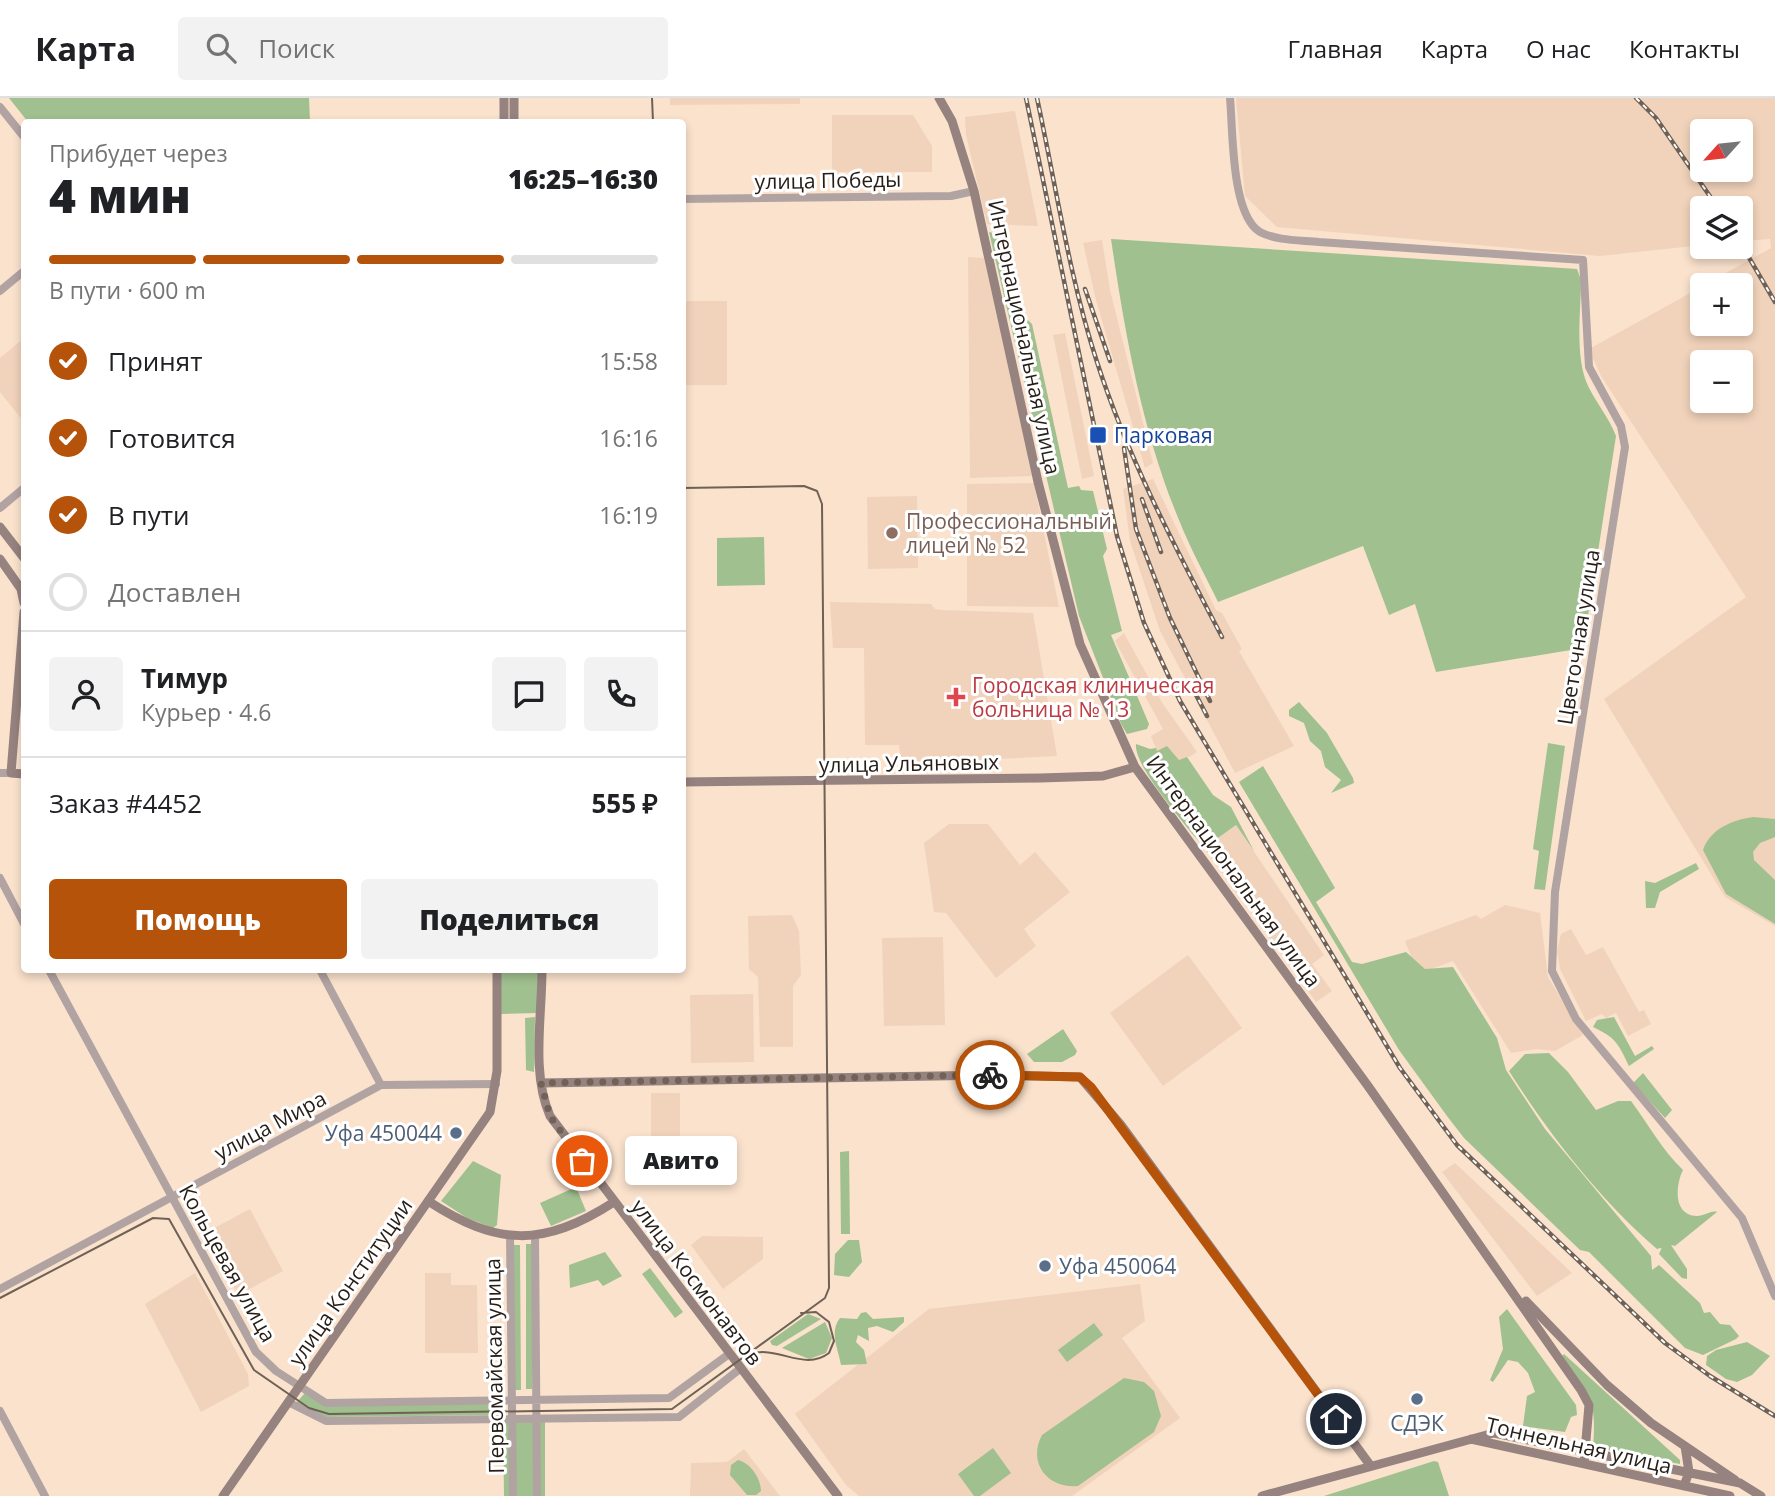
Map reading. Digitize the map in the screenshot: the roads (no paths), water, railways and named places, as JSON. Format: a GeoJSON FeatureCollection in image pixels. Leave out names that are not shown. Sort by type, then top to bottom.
{"type":"FeatureCollection","features":[{"type":"Feature","properties":{"kind":"main road"},"geometry":{"type":"LineString","coordinates":[[504,98],[504,119]]}},
{"type":"Feature","properties":{"kind":"main road"},"geometry":{"type":"LineString","coordinates":[[514,98],[514,119]]}},
{"type":"Feature","properties":{"kind":"main road","name":"Интернациональная улица"},"geometry":{"type":"LineString","coordinates":[[939,98],[952,121],[974,191],[1038,482],[1080,644],[1135,766],[1515,1291],[1589,1405],[1584,1463]]}},
{"type":"Feature","properties":{"kind":"main road"},"geometry":{"type":"LineString","coordinates":[[0,527],[21,554]]}},
{"type":"Feature","properties":{"kind":"main road"},"geometry":{"type":"LineString","coordinates":[[0,559],[21,589]]}},
{"type":"Feature","properties":{"kind":"main road"},"geometry":{"type":"LineString","coordinates":[[21,649],[11,773],[21,774]]}},
{"type":"Feature","properties":{"kind":"main road","name":"улица Ульяновых"},"geometry":{"type":"LineString","coordinates":[[686,782],[1092,776],[1135,766]]}},
{"type":"Feature","properties":{"kind":"main road"},"geometry":{"type":"LineString","coordinates":[[496,1084],[497,973]]}},
{"type":"Feature","properties":{"kind":"main road"},"geometry":{"type":"LineString","coordinates":[[542,973],[541,1083],[993,1075],[1080,1077],[1121,1125],[1370,1465]]}},
{"type":"Feature","properties":{"kind":"main road","name":"улица Космонавтов"},"geometry":{"type":"LineString","coordinates":[[541,1083],[550,1116],[838,1496]]}},
{"type":"Feature","properties":{"kind":"main road","name":"улица Конституции"},"geometry":{"type":"LineString","coordinates":[[223,1496],[490,1112],[496,1084]]}},
{"type":"Feature","properties":{"kind":"main road"},"geometry":{"type":"LineString","coordinates":[[428,1201],[463,1223],[491,1233],[535,1236],[586,1220],[614,1202]]}},
{"type":"Feature","properties":{"kind":"main road","name":"Интернациональная улица"},"geometry":{"type":"LineString","coordinates":[[1515,1291],[1607,1385],[1651,1423],[1740,1483]]}},
{"type":"Feature","properties":{"kind":"main road","name":"Тоннельная улица"},"geometry":{"type":"LineString","coordinates":[[1469,1438],[1494,1433],[1512,1434],[1740,1483],[1760,1496]]}},
{"type":"Feature","properties":{"kind":"main road"},"geometry":{"type":"LineString","coordinates":[[1262,1496],[1469,1438]]}},
{"type":"Feature","properties":{"kind":"main road","name":"Тоннельная улица"},"geometry":{"type":"LineString","coordinates":[[1469,1438],[1730,1496]]}},
{"type":"Feature","properties":{"kind":"main road"},"geometry":{"type":"LineString","coordinates":[[1684,1486],[1689,1472],[1685,1446]]}},
{"type":"Feature","properties":{"kind":"street","name":"Цветочная улица"},"geometry":{"type":"LineString","coordinates":[[1230,98],[1238,180],[1248,223],[1262,233],[1279,238],[1583,260],[1587,358],[1593,376],[1621,426],[1625,447],[1555,891],[1552,971],[1576,1019],[1741,1218],[1775,1296]]}},
{"type":"Feature","properties":{"kind":"street"},"geometry":{"type":"LineString","coordinates":[[0,107],[21,133]]}},
{"type":"Feature","properties":{"kind":"street","name":"улица Победы"},"geometry":{"type":"LineString","coordinates":[[686,199],[912,197],[974,191]]}},
{"type":"Feature","properties":{"kind":"street"},"geometry":{"type":"LineString","coordinates":[[0,291],[21,274]]}},
{"type":"Feature","properties":{"kind":"street"},"geometry":{"type":"LineString","coordinates":[[0,508],[21,490]]}},
{"type":"Feature","properties":{"kind":"street"},"geometry":{"type":"LineString","coordinates":[[0,773],[11,773]]}},
{"type":"Feature","properties":{"kind":"street"},"geometry":{"type":"LineString","coordinates":[[0,878],[21,919]]}},
{"type":"Feature","properties":{"kind":"street","name":"Кольцевая улица"},"geometry":{"type":"LineString","coordinates":[[51,973],[256,1352],[276,1371],[326,1403],[669,1398],[729,1354]]}},
{"type":"Feature","properties":{"kind":"street"},"geometry":{"type":"LineString","coordinates":[[322,973],[381,1085]]}},
{"type":"Feature","properties":{"kind":"street","name":"улица Мира"},"geometry":{"type":"LineString","coordinates":[[0,1289],[381,1085],[496,1084]]}},
{"type":"Feature","properties":{"kind":"street","name":"Первомайская улица"},"geometry":{"type":"LineString","coordinates":[[510,1235],[513,1496]]}},
{"type":"Feature","properties":{"kind":"street","name":"Первомайская улица"},"geometry":{"type":"LineString","coordinates":[[535,1236],[537,1496]]}},
{"type":"Feature","properties":{"kind":"street"},"geometry":{"type":"LineString","coordinates":[[288,1402],[326,1421],[679,1417],[741,1368]]}},
{"type":"Feature","properties":{"kind":"street"},"geometry":{"type":"LineString","coordinates":[[0,1411],[45,1496]]}},
{"type":"Feature","properties":{"kind":"tram line"},"geometry":{"type":"LineString","coordinates":[[652,98],[653,119]]}},
{"type":"Feature","properties":{"kind":"tram line"},"geometry":{"type":"LineString","coordinates":[[0,1298],[153,1218],[169,1219],[254,1370],[309,1408],[329,1414],[672,1409],[825,1298],[829,1288],[822,504],[817,491],[804,486],[686,488]]}},
{"type":"Feature","properties":{"kind":"tram line"},"geometry":{"type":"LineString","coordinates":[[750,1354],[771,1353],[810,1360],[829,1353],[834,1341],[829,1322],[816,1312],[801,1313]]}},
{"type":"Feature","properties":{"kind":"railway"},"geometry":{"type":"LineString","coordinates":[[1026,98],[1117,536],[1144,623],[1180,701],[1400,1068],[1457,1145],[1665,1343],[1710,1376],[1775,1416]]}},
{"type":"Feature","properties":{"kind":"railway"},"geometry":{"type":"LineString","coordinates":[[1037,98],[1071,264],[1087,330],[1109,398],[1170,536],[1222,637]]}},
{"type":"Feature","properties":{"kind":"railway"},"geometry":{"type":"LineString","coordinates":[[1636,98],[1656,118],[1710,196]]}},
{"type":"Feature","properties":{"kind":"railway"},"geometry":{"type":"LineString","coordinates":[[1750,259],[1775,302]]}},
{"type":"Feature","properties":{"kind":"railway"},"geometry":{"type":"LineString","coordinates":[[1085,289],[1110,361]]}},
{"type":"Feature","properties":{"kind":"railway"},"geometry":{"type":"LineString","coordinates":[[1124,448],[1136,529],[1170,618],[1210,701]]}},
{"type":"Feature","properties":{"kind":"railway"},"geometry":{"type":"LineString","coordinates":[[1142,499],[1161,552]]}},
{"type":"Feature","properties":{"kind":"railway"},"geometry":{"type":"LineString","coordinates":[[1194,691],[1207,716]]}},
{"type":"Feature","properties":{"kind":"place","name":"Парковая"},"geometry":{"type":"Point","coordinates":[1098,435]}},
{"type":"Feature","properties":{"kind":"place","name":"Профессиональный лицей № 52"},"geometry":{"type":"Point","coordinates":[892,533]}},
{"type":"Feature","properties":{"kind":"place","name":"Городская клиническая больница № 13"},"geometry":{"type":"Point","coordinates":[956,697]}},
{"type":"Feature","properties":{"kind":"place","name":"Уфа 450044"},"geometry":{"type":"Point","coordinates":[456,1133]}},
{"type":"Feature","properties":{"kind":"place","name":"Авито"},"geometry":{"type":"Point","coordinates":[582,1161]}},
{"type":"Feature","properties":{"kind":"place","name":"Уфа 450064"},"geometry":{"type":"Point","coordinates":[1045,1266]}},
{"type":"Feature","properties":{"kind":"place","name":"СДЭК"},"geometry":{"type":"Point","coordinates":[1417,1399]}}]}
